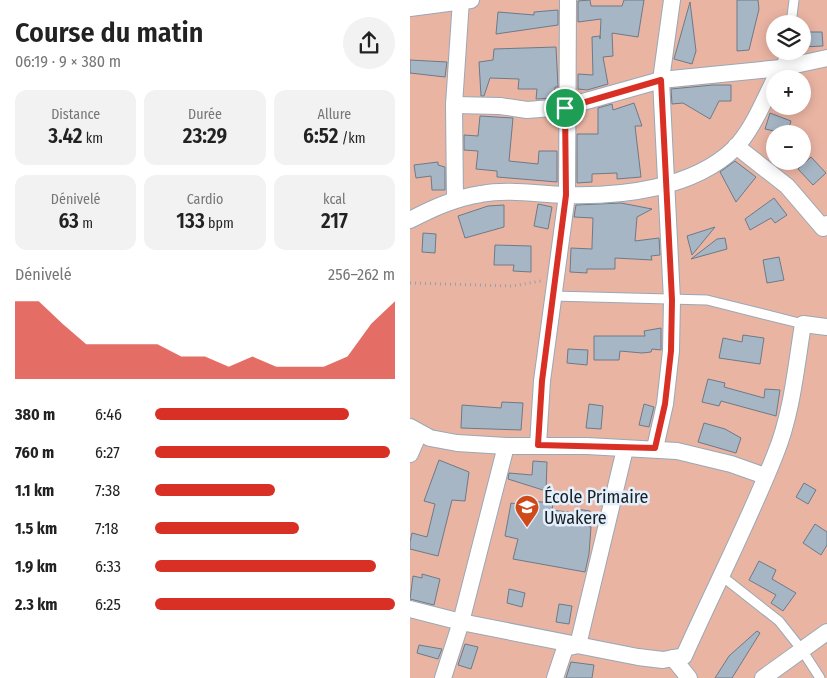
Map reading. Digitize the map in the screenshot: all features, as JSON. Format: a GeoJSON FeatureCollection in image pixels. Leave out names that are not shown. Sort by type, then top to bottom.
{"type":"FeatureCollection","features":[{"type":"Feature","properties":{"kind":"street"},"geometry":{"type":"LineString","coordinates":[[410,8],[465,0],[454,105],[455,199]]}},
{"type":"Feature","properties":{"kind":"street"},"geometry":{"type":"LineString","coordinates":[[538,445],[542,381],[566,195],[565,108],[568,0]]}},
{"type":"Feature","properties":{"kind":"street"},"geometry":{"type":"LineString","coordinates":[[655,448],[665,404],[671,351],[672,300],[661,80],[672,0]]}},
{"type":"Feature","properties":{"kind":"street"},"geometry":{"type":"LineString","coordinates":[[792,70],[827,58]]}},
{"type":"Feature","properties":{"kind":"street"},"geometry":{"type":"LineString","coordinates":[[454,105],[500,106],[527,110],[565,108],[661,80],[766,75]]}},
{"type":"Feature","properties":{"kind":"street"},"geometry":{"type":"LineString","coordinates":[[410,220],[455,199],[482,193],[507,192],[566,195],[619,192],[665,186],[714,166],[736,146],[753,123],[766,97]]}},
{"type":"Feature","properties":{"kind":"street"},"geometry":{"type":"LineString","coordinates":[[736,146],[787,186],[823,228],[827,224]]}},
{"type":"Feature","properties":{"kind":"street"},"geometry":{"type":"LineString","coordinates":[[410,609],[460,622],[638,657],[663,660],[684,656],[722,577],[776,454],[792,393],[803,324],[827,326]]}},
{"type":"Feature","properties":{"kind":"street"},"geometry":{"type":"LineString","coordinates":[[410,454],[414,430],[430,438],[457,443],[506,446],[655,448],[677,451],[731,464],[765,476]]}},
{"type":"Feature","properties":{"kind":"street"},"geometry":{"type":"LineString","coordinates":[[443,678],[460,622],[506,446]]}},
{"type":"Feature","properties":{"kind":"street"},"geometry":{"type":"LineString","coordinates":[[578,645],[626,449]]}},
{"type":"Feature","properties":{"kind":"street"},"geometry":{"type":"LineString","coordinates":[[763,678],[827,632]]}},
{"type":"Feature","properties":{"kind":"street"},"geometry":{"type":"LineString","coordinates":[[555,678],[565,648],[578,645]]}},
{"type":"Feature","properties":{"kind":"street"},"geometry":{"type":"LineString","coordinates":[[673,658],[689,678]]}},
{"type":"Feature","properties":{"kind":"lane"},"geometry":{"type":"LineString","coordinates":[[792,15],[794,0]]}},
{"type":"Feature","properties":{"kind":"lane"},"geometry":{"type":"LineString","coordinates":[[553,296],[707,300],[803,324]]}},
{"type":"Feature","properties":{"kind":"lane"},"geometry":{"type":"LineString","coordinates":[[722,577],[779,621],[802,650],[820,678]]}},
{"type":"Feature","properties":{"kind":"path"},"geometry":{"type":"LineString","coordinates":[[410,282],[512,286],[555,279]]}},
{"type":"Feature","properties":{"kind":"shaded area"},"geometry":{"type":"Polygon","coordinates":[[[410,0],[827,0],[827,678],[410,678],[410,0]]]}},
{"type":"Feature","properties":{"kind":"building"},"geometry":{"type":"Polygon","coordinates":[[[590,0],[591,6],[622,6],[624,0],[644,0],[638,37],[612,33],[613,56],[603,57],[608,84],[587,90],[578,89],[578,74],[593,75],[592,37],[600,36],[600,39],[601,19],[578,22],[578,1],[590,0]]]}},
{"type":"Feature","properties":{"kind":"building"},"geometry":{"type":"Polygon","coordinates":[[[737,0],[758,0],[759,9],[749,50],[737,51],[737,0]]]}},
{"type":"Feature","properties":{"kind":"building"},"geometry":{"type":"Polygon","coordinates":[[[690,2],[696,51],[692,64],[674,59],[690,2]]]}},
{"type":"Feature","properties":{"kind":"building"},"geometry":{"type":"Polygon","coordinates":[[[558,10],[558,25],[496,34],[498,12],[534,15],[534,12],[558,10]]]}},
{"type":"Feature","properties":{"kind":"building"},"geometry":{"type":"Polygon","coordinates":[[[811,32],[822,32],[823,46],[811,47],[811,32]]]}},
{"type":"Feature","properties":{"kind":"building"},"geometry":{"type":"Polygon","coordinates":[[[556,47],[558,87],[555,87],[554,98],[536,99],[537,89],[518,89],[519,79],[490,78],[484,96],[481,96],[479,62],[493,60],[494,49],[556,47]]]}},
{"type":"Feature","properties":{"kind":"building"},"geometry":{"type":"Polygon","coordinates":[[[410,60],[447,62],[445,77],[410,73],[410,60]]]}},
{"type":"Feature","properties":{"kind":"building"},"geometry":{"type":"Polygon","coordinates":[[[731,85],[731,101],[719,101],[710,119],[683,103],[672,104],[671,89],[731,85]]]}},
{"type":"Feature","properties":{"kind":"building"},"geometry":{"type":"Polygon","coordinates":[[[634,103],[642,126],[635,126],[641,177],[617,179],[617,173],[592,174],[592,182],[577,183],[577,134],[598,134],[598,108],[612,104],[613,110],[634,103]]]}},
{"type":"Feature","properties":{"kind":"building"},"geometry":{"type":"Polygon","coordinates":[[[769,115],[775,115],[791,121],[790,125],[766,125],[769,115]]]}},
{"type":"Feature","properties":{"kind":"building"},"geometry":{"type":"Polygon","coordinates":[[[480,116],[513,118],[509,161],[538,164],[539,151],[557,151],[557,182],[497,177],[497,171],[476,169],[478,151],[464,150],[464,135],[478,136],[480,116]]]}},
{"type":"Feature","properties":{"kind":"building"},"geometry":{"type":"Polygon","coordinates":[[[811,157],[826,173],[813,185],[799,170],[811,170],[811,157]]]}},
{"type":"Feature","properties":{"kind":"building"},"geometry":{"type":"Polygon","coordinates":[[[735,161],[756,177],[736,202],[720,172],[735,161]]]}},
{"type":"Feature","properties":{"kind":"building"},"geometry":{"type":"Polygon","coordinates":[[[438,162],[438,165],[445,167],[445,190],[432,190],[431,176],[416,178],[414,165],[438,162]]]}},
{"type":"Feature","properties":{"kind":"building"},"geometry":{"type":"Polygon","coordinates":[[[774,198],[787,215],[775,223],[771,218],[750,230],[745,219],[774,198]]]}},
{"type":"Feature","properties":{"kind":"building"},"geometry":{"type":"Polygon","coordinates":[[[621,203],[652,209],[637,217],[635,241],[659,238],[660,255],[651,256],[652,260],[615,258],[615,269],[587,269],[587,273],[570,272],[571,248],[592,249],[593,218],[574,217],[576,205],[621,203]]]}},
{"type":"Feature","properties":{"kind":"building"},"geometry":{"type":"Polygon","coordinates":[[[538,204],[552,207],[548,229],[534,226],[538,204]]]}},
{"type":"Feature","properties":{"kind":"building"},"geometry":{"type":"Polygon","coordinates":[[[504,205],[504,227],[465,238],[458,216],[488,206],[504,205]]]}},
{"type":"Feature","properties":{"kind":"building"},"geometry":{"type":"Polygon","coordinates":[[[715,227],[692,255],[687,236],[715,227]]]}},
{"type":"Feature","properties":{"kind":"building"},"geometry":{"type":"Polygon","coordinates":[[[423,233],[436,234],[435,253],[422,252],[423,233]]]}},
{"type":"Feature","properties":{"kind":"building"},"geometry":{"type":"Polygon","coordinates":[[[725,238],[727,249],[691,259],[717,239],[725,238]]]}},
{"type":"Feature","properties":{"kind":"building"},"geometry":{"type":"Polygon","coordinates":[[[495,245],[531,246],[531,272],[513,271],[514,265],[494,265],[495,245]]]}},
{"type":"Feature","properties":{"kind":"building"},"geometry":{"type":"Polygon","coordinates":[[[779,257],[784,280],[767,283],[763,260],[779,257]]]}},
{"type":"Feature","properties":{"kind":"building"},"geometry":{"type":"Polygon","coordinates":[[[661,328],[661,350],[652,349],[651,352],[642,353],[620,351],[619,360],[594,360],[594,336],[645,336],[644,331],[661,328]]]}},
{"type":"Feature","properties":{"kind":"building"},"geometry":{"type":"Polygon","coordinates":[[[743,335],[764,338],[760,364],[719,358],[723,338],[742,342],[743,335]]]}},
{"type":"Feature","properties":{"kind":"building"},"geometry":{"type":"Polygon","coordinates":[[[568,349],[588,350],[587,365],[567,363],[568,349]]]}},
{"type":"Feature","properties":{"kind":"building"},"geometry":{"type":"Polygon","coordinates":[[[708,379],[725,383],[724,387],[764,398],[765,389],[780,390],[776,416],[721,401],[719,406],[702,402],[708,379]]]}},
{"type":"Feature","properties":{"kind":"building"},"geometry":{"type":"Polygon","coordinates":[[[502,402],[523,403],[521,430],[461,428],[462,405],[501,408],[502,402]]]}},
{"type":"Feature","properties":{"kind":"building"},"geometry":{"type":"Polygon","coordinates":[[[589,404],[603,406],[601,429],[586,428],[589,404]]]}},
{"type":"Feature","properties":{"kind":"building"},"geometry":{"type":"Polygon","coordinates":[[[644,404],[654,407],[649,427],[639,425],[644,404]]]}},
{"type":"Feature","properties":{"kind":"building"},"geometry":{"type":"Polygon","coordinates":[[[704,423],[725,429],[741,438],[736,453],[698,442],[704,423]]]}},
{"type":"Feature","properties":{"kind":"building"},"geometry":{"type":"Polygon","coordinates":[[[439,460],[469,472],[465,501],[452,500],[438,556],[410,549],[410,542],[412,533],[427,537],[435,504],[424,501],[439,460]]]}},
{"type":"Feature","properties":{"kind":"building"},"geometry":{"type":"Polygon","coordinates":[[[533,461],[547,462],[546,491],[508,479],[509,473],[532,475],[533,461]]]}},
{"type":"Feature","properties":{"kind":"building"},"geometry":{"type":"Polygon","coordinates":[[[804,483],[816,490],[808,504],[796,497],[804,483]]]}},
{"type":"Feature","properties":{"kind":"building"},"geometry":{"type":"Polygon","coordinates":[[[518,500],[553,503],[552,510],[575,513],[576,509],[590,511],[587,526],[591,527],[589,554],[585,572],[513,559],[518,539],[505,536],[511,503],[517,504],[518,500]]]}},
{"type":"Feature","properties":{"kind":"building"},"geometry":{"type":"Polygon","coordinates":[[[815,524],[827,532],[827,545],[821,555],[803,543],[815,524]]]}},
{"type":"Feature","properties":{"kind":"building"},"geometry":{"type":"Polygon","coordinates":[[[759,561],[776,570],[772,579],[796,593],[783,611],[771,603],[776,595],[749,580],[759,561]]]}},
{"type":"Feature","properties":{"kind":"building"},"geometry":{"type":"Polygon","coordinates":[[[422,574],[440,579],[434,605],[410,599],[413,576],[422,578],[422,574]]]}},
{"type":"Feature","properties":{"kind":"building"},"geometry":{"type":"Polygon","coordinates":[[[509,589],[525,593],[522,607],[507,603],[509,589]]]}},
{"type":"Feature","properties":{"kind":"building"},"geometry":{"type":"Polygon","coordinates":[[[559,604],[572,606],[569,624],[556,622],[559,604]]]}},
{"type":"Feature","properties":{"kind":"building"},"geometry":{"type":"Polygon","coordinates":[[[757,631],[760,633],[732,678],[715,678],[729,656],[757,631]]]}},
{"type":"Feature","properties":{"kind":"building"},"geometry":{"type":"Polygon","coordinates":[[[465,644],[478,647],[471,669],[458,665],[465,644]]]}},
{"type":"Feature","properties":{"kind":"building"},"geometry":{"type":"Polygon","coordinates":[[[419,645],[442,649],[438,659],[417,653],[419,645]]]}},
{"type":"Feature","properties":{"kind":"building"},"geometry":{"type":"Polygon","coordinates":[[[571,662],[594,665],[592,678],[566,678],[571,662]]]}},
{"type":"Feature","properties":{"kind":"place","name":"École Primaire Uwakere"},"geometry":{"type":"Point","coordinates":[527,528]}},
{"type":"Feature","properties":{"kind":"route"},"geometry":{"type":"LineString","coordinates":[[661,80],[672,300],[671,351],[665,404],[655,448],[626,449],[538,445],[542,381],[566,195],[565,108],[661,80]]}}]}
